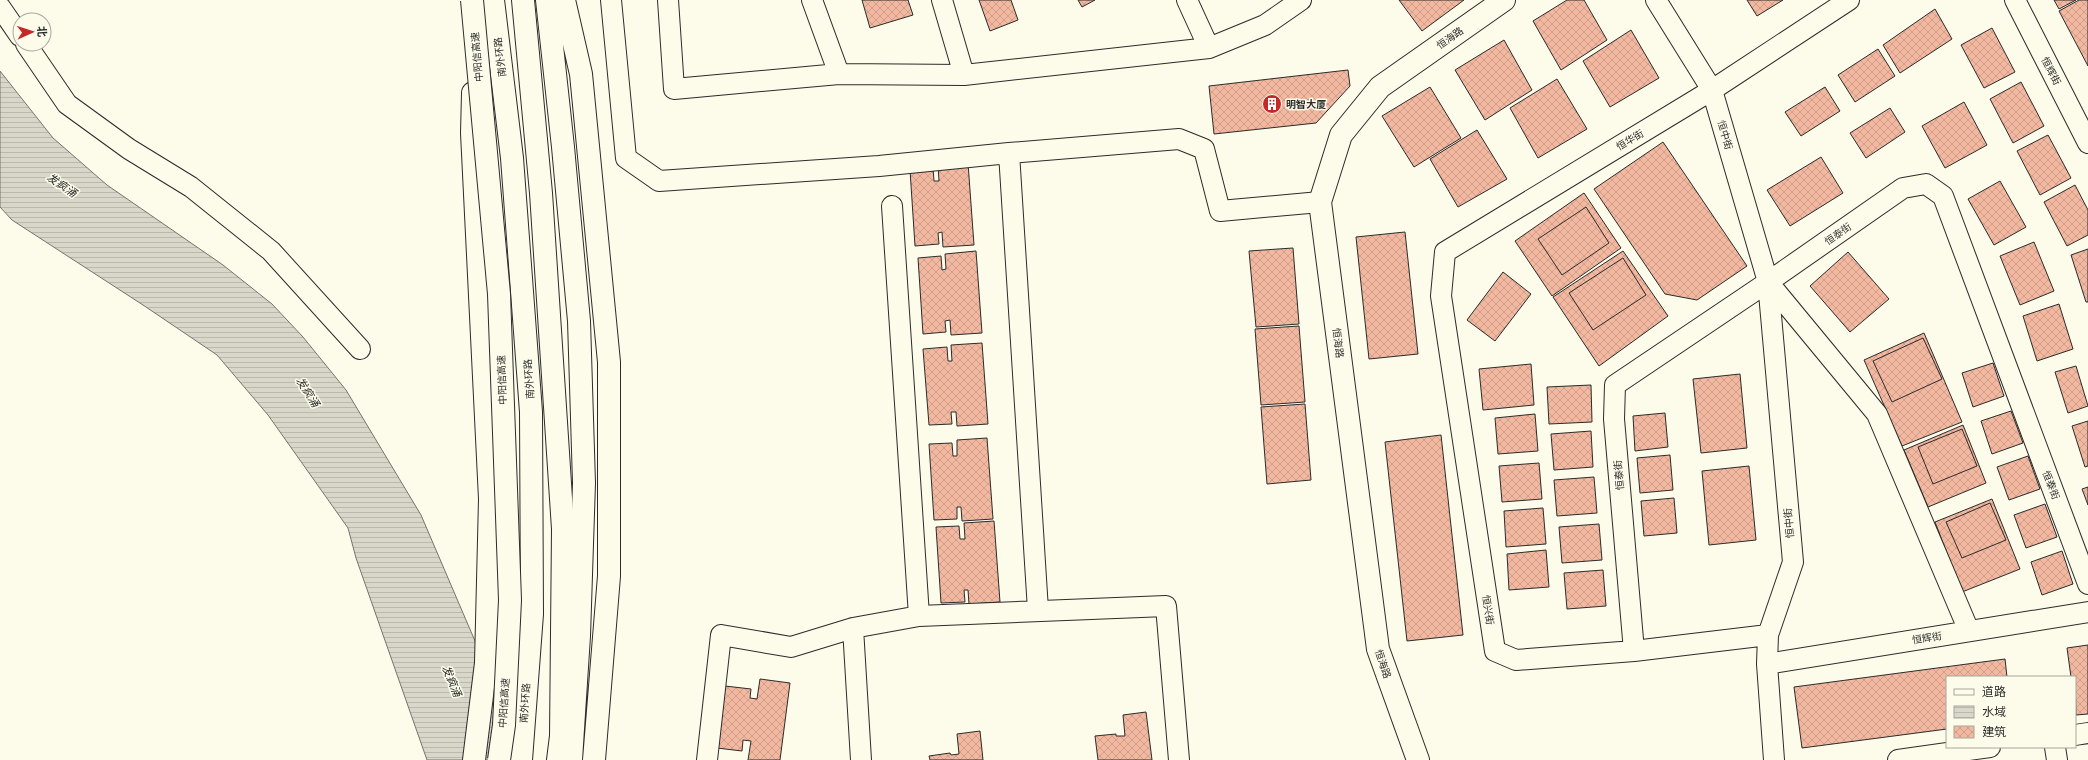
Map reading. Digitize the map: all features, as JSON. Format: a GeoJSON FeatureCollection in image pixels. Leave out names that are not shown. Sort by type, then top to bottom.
{"type":"FeatureCollection","features":[{"type":"Feature","properties":{"kind":"main road","name":"中阳信高速"},"geometry":{"type":"LineString","coordinates":[[472,0],[499,294],[510,592],[504,725],[499,760]]}},
{"type":"Feature","properties":{"kind":"main road"},"geometry":{"type":"LineString","coordinates":[[474,760],[486,663],[490,499],[472,133],[475,0]]}},
{"type":"Feature","properties":{"kind":"main road","name":"南外环路"},"geometry":{"type":"LineString","coordinates":[[493,0],[512,158],[531,412],[532,614],[521,760]]}},
{"type":"Feature","properties":{"kind":"main road"},"geometry":{"type":"LineString","coordinates":[[523,0],[541,193],[563,529],[561,736],[558,760]]}},
{"type":"Feature","properties":{"kind":"main road"},"geometry":{"type":"LineString","coordinates":[[547,0],[564,148],[579,322],[584,483],[579,636],[571,760]]}},
{"type":"Feature","properties":{"kind":"main road"},"geometry":{"type":"LineString","coordinates":[[564,0],[581,74],[609,362],[609,576],[594,760]]}},
{"type":"Feature","properties":{"kind":"main road","name":"恒海路"},"geometry":{"type":"LineString","coordinates":[[1418,760],[1378,649],[1320,202],[1341,135],[1380,88],[1504,0]]}},
{"type":"Feature","properties":{"kind":"street"},"geometry":{"type":"LineString","coordinates":[[611,0],[626,158],[659,181],[879,166],[1009,153],[1179,139],[1204,149],[1220,211],[1320,202]]}},
{"type":"Feature","properties":{"kind":"street"},"geometry":{"type":"LineString","coordinates":[[668,0],[674,89],[839,74],[964,75],[1210,48],[1266,25],[1301,0]]}},
{"type":"Feature","properties":{"kind":"street"},"geometry":{"type":"LineString","coordinates":[[812,0],[839,74]]}},
{"type":"Feature","properties":{"kind":"street"},"geometry":{"type":"LineString","coordinates":[[942,0],[964,75]]}},
{"type":"Feature","properties":{"kind":"street"},"geometry":{"type":"LineString","coordinates":[[1187,0],[1210,48]]}},
{"type":"Feature","properties":{"kind":"street","name":"恒中街"},"geometry":{"type":"LineString","coordinates":[[1656,0],[1712,90],[1768,282],[1793,562],[1768,635],[1766,664],[1774,760]]}},
{"type":"Feature","properties":{"kind":"street","name":"恒华街"},"geometry":{"type":"LineString","coordinates":[[1441,296],[1446,252],[1712,90],[1849,0]]}},
{"type":"Feature","properties":{"kind":"street","name":"恒辉街"},"geometry":{"type":"LineString","coordinates":[[2015,0],[2088,143]]}},
{"type":"Feature","properties":{"kind":"street"},"geometry":{"type":"LineString","coordinates":[[0,7],[12,24]]}},
{"type":"Feature","properties":{"kind":"street"},"geometry":{"type":"LineString","coordinates":[[31,52],[67,104],[129,149],[191,187],[271,251],[360,350]]}},
{"type":"Feature","properties":{"kind":"street"},"geometry":{"type":"LineString","coordinates":[[1009,153],[1038,610]]}},
{"type":"Feature","properties":{"kind":"street","name":"恒泰街"},"geometry":{"type":"LineString","coordinates":[[1634,651],[1614,419],[1615,385],[1768,282],[1903,188],[1926,184],[1943,196],[2088,584]]}},
{"type":"Feature","properties":{"kind":"street"},"geometry":{"type":"LineString","coordinates":[[892,206],[919,616]]}},
{"type":"Feature","properties":{"kind":"street","name":"恒中街"},"geometry":{"type":"LineString","coordinates":[[1768,282],[1877,414],[1969,631]]}},
{"type":"Feature","properties":{"kind":"street","name":"恒兴街"},"geometry":{"type":"LineString","coordinates":[[1441,296],[1495,651],[1516,660],[1634,651],[1768,635]]}},
{"type":"Feature","properties":{"kind":"street"},"geometry":{"type":"LineString","coordinates":[[707,760],[722,635],[791,647],[853,628],[919,616],[1166,606],[1179,760]]}},
{"type":"Feature","properties":{"kind":"street","name":"恒辉街"},"geometry":{"type":"LineString","coordinates":[[1766,664],[2088,612]]}},
{"type":"Feature","properties":{"kind":"street"},"geometry":{"type":"LineString","coordinates":[[853,628],[860,760]]}},
{"type":"Feature","properties":{"kind":"street"},"geometry":{"type":"LineString","coordinates":[[2076,735],[2088,733]]}},
{"type":"Feature","properties":{"kind":"street"},"geometry":{"type":"LineString","coordinates":[[1898,760],[1983,748]]}},
{"type":"Feature","properties":{"kind":"street"},"geometry":{"type":"LineString","coordinates":[[2055,748],[2057,760]]}},
{"type":"Feature","properties":{"kind":"water","name":"发疯涌"},"geometry":{"type":"Polygon","coordinates":[[[0,71],[53,138],[107,185],[223,265],[272,304],[303,337],[346,390],[421,515],[526,760],[427,760],[356,558],[348,528],[268,415],[217,355],[12,220],[0,207],[0,71]]]}},
{"type":"Feature","properties":{"kind":"building"},"geometry":{"type":"Polygon","coordinates":[[[862,0],[908,0],[913,15],[870,28],[862,0]]]}},
{"type":"Feature","properties":{"kind":"building"},"geometry":{"type":"Polygon","coordinates":[[[979,0],[1011,0],[1018,20],[990,31],[979,0]]]}},
{"type":"Feature","properties":{"kind":"building"},"geometry":{"type":"Polygon","coordinates":[[[1078,0],[1095,0],[1082,7],[1078,0]]]}},
{"type":"Feature","properties":{"kind":"building"},"geometry":{"type":"Polygon","coordinates":[[[1399,0],[1464,0],[1422,31],[1399,0]]]}},
{"type":"Feature","properties":{"kind":"building"},"geometry":{"type":"Polygon","coordinates":[[[1567,0],[1584,0],[1607,40],[1561,70],[1533,21],[1567,0]]]}},
{"type":"Feature","properties":{"kind":"building"},"geometry":{"type":"Polygon","coordinates":[[[1747,0],[1783,0],[1757,16],[1747,0]]]}},
{"type":"Feature","properties":{"kind":"building"},"geometry":{"type":"Polygon","coordinates":[[[2054,0],[2076,0],[2059,9],[2054,0]]]}},
{"type":"Feature","properties":{"kind":"building"},"geometry":{"type":"Polygon","coordinates":[[[2079,0],[2088,0],[2088,66],[2059,11],[2079,0]]]}},
{"type":"Feature","properties":{"kind":"building"},"geometry":{"type":"Polygon","coordinates":[[[1935,9],[1952,39],[1900,73],[1883,45],[1935,9]]]}},
{"type":"Feature","properties":{"kind":"building"},"geometry":{"type":"Polygon","coordinates":[[[1992,28],[2015,72],[1984,88],[1961,45],[1992,28]]]}},
{"type":"Feature","properties":{"kind":"building"},"geometry":{"type":"Polygon","coordinates":[[[1631,30],[1659,78],[1610,107],[1583,61],[1631,30]]]}},
{"type":"Feature","properties":{"kind":"building"},"geometry":{"type":"Polygon","coordinates":[[[1504,40],[1532,90],[1485,120],[1455,70],[1504,40]]]}},
{"type":"Feature","properties":{"kind":"building"},"geometry":{"type":"Polygon","coordinates":[[[1878,49],[1895,76],[1855,102],[1838,75],[1878,49]]]}},
{"type":"Feature","properties":{"kind":"building","name":"明智大厦"},"geometry":{"type":"Polygon","coordinates":[[[1348,70],[1350,86],[1316,123],[1214,134],[1209,86],[1348,70]]]}},
{"type":"Feature","properties":{"kind":"building"},"geometry":{"type":"Polygon","coordinates":[[[1557,79],[1587,129],[1538,158],[1510,108],[1557,79]]]}},
{"type":"Feature","properties":{"kind":"building"},"geometry":{"type":"Polygon","coordinates":[[[2021,82],[2044,126],[2013,143],[1990,99],[2021,82]]]}},
{"type":"Feature","properties":{"kind":"building"},"geometry":{"type":"Polygon","coordinates":[[[1430,87],[1461,138],[1414,167],[1382,116],[1430,87]]]}},
{"type":"Feature","properties":{"kind":"building"},"geometry":{"type":"Polygon","coordinates":[[[1825,87],[1840,111],[1801,136],[1785,112],[1825,87]]]}},
{"type":"Feature","properties":{"kind":"building"},"geometry":{"type":"Polygon","coordinates":[[[1964,102],[1987,145],[1945,168],[1922,126],[1964,102]]]}},
{"type":"Feature","properties":{"kind":"building"},"geometry":{"type":"Polygon","coordinates":[[[1890,108],[1905,132],[1866,158],[1850,133],[1890,108]]]}},
{"type":"Feature","properties":{"kind":"building"},"geometry":{"type":"Polygon","coordinates":[[[1477,130],[1507,179],[1458,207],[1430,159],[1477,130]]]}},
{"type":"Feature","properties":{"kind":"building"},"geometry":{"type":"Polygon","coordinates":[[[2048,135],[2071,178],[2040,195],[2017,151],[2048,135]]]}},
{"type":"Feature","properties":{"kind":"building"},"geometry":{"type":"Polygon","coordinates":[[[1663,142],[1747,266],[1697,300],[1665,294],[1594,189],[1663,142]]]}},
{"type":"Feature","properties":{"kind":"building"},"geometry":{"type":"Polygon","coordinates":[[[1821,157],[1843,193],[1790,226],[1767,190],[1821,157]]]}},
{"type":"Feature","properties":{"kind":"building"},"geometry":{"type":"Polygon","coordinates":[[[968,163],[974,245],[943,247],[942,232],[938,233],[939,244],[915,246],[910,170],[933,168],[934,181],[939,181],[938,165],[968,163]]]}},
{"type":"Feature","properties":{"kind":"building"},"geometry":{"type":"Polygon","coordinates":[[[2000,181],[2026,227],[1994,245],[1968,199],[2000,181]]]}},
{"type":"Feature","properties":{"kind":"building"},"geometry":{"type":"Polygon","coordinates":[[[2075,185],[2088,210],[2088,235],[2067,246],[2044,202],[2075,185]]]}},
{"type":"Feature","properties":{"kind":"building"},"geometry":{"type":"Polygon","coordinates":[[[1584,193],[1621,248],[1552,296],[1515,241],[1584,193]]]}},
{"type":"Feature","properties":{"kind":"building"},"geometry":{"type":"Polygon","coordinates":[[[1586,207],[1609,243],[1562,275],[1538,239],[1586,207]]]}},
{"type":"Feature","properties":{"kind":"building"},"geometry":{"type":"Polygon","coordinates":[[[1405,232],[1418,354],[1369,359],[1356,237],[1405,232]]]}},
{"type":"Feature","properties":{"kind":"building"},"geometry":{"type":"Polygon","coordinates":[[[2034,242],[2054,291],[2020,305],[2000,256],[2034,242]]]}},
{"type":"Feature","properties":{"kind":"building"},"geometry":{"type":"Polygon","coordinates":[[[1293,248],[1299,324],[1256,327],[1249,251],[1293,248]]]}},
{"type":"Feature","properties":{"kind":"building"},"geometry":{"type":"Polygon","coordinates":[[[2088,249],[2088,302],[2086,302],[2071,255],[2088,249]]]}},
{"type":"Feature","properties":{"kind":"building"},"geometry":{"type":"Polygon","coordinates":[[[976,251],[982,333],[951,335],[950,320],[945,321],[946,332],[923,334],[918,258],[941,256],[942,270],[946,269],[945,254],[976,251]]]}},
{"type":"Feature","properties":{"kind":"building"},"geometry":{"type":"Polygon","coordinates":[[[1623,251],[1668,316],[1599,366],[1553,297],[1623,251]]]}},
{"type":"Feature","properties":{"kind":"building"},"geometry":{"type":"Polygon","coordinates":[[[1848,252],[1889,299],[1850,332],[1810,286],[1848,252]]]}},
{"type":"Feature","properties":{"kind":"building"},"geometry":{"type":"Polygon","coordinates":[[[1623,258],[1646,295],[1593,330],[1569,293],[1623,258]]]}},
{"type":"Feature","properties":{"kind":"building"},"geometry":{"type":"Polygon","coordinates":[[[1503,272],[1531,294],[1495,341],[1467,320],[1503,272]]]}},
{"type":"Feature","properties":{"kind":"building"},"geometry":{"type":"Polygon","coordinates":[[[2059,304],[2073,349],[2037,361],[2023,316],[2059,304]]]}},
{"type":"Feature","properties":{"kind":"building"},"geometry":{"type":"Polygon","coordinates":[[[1299,326],[1305,402],[1261,405],[1255,329],[1299,326]]]}},
{"type":"Feature","properties":{"kind":"building"},"geometry":{"type":"Polygon","coordinates":[[[1924,333],[1962,422],[1902,446],[1864,360],[1924,333]]]}},
{"type":"Feature","properties":{"kind":"building"},"geometry":{"type":"Polygon","coordinates":[[[1923,338],[1942,379],[1892,402],[1873,361],[1923,338]]]}},
{"type":"Feature","properties":{"kind":"building"},"geometry":{"type":"Polygon","coordinates":[[[982,343],[988,424],[957,426],[956,412],[951,412],[952,424],[929,425],[923,349],[947,347],[948,361],[952,361],[951,345],[982,343]]]}},
{"type":"Feature","properties":{"kind":"building"},"geometry":{"type":"Polygon","coordinates":[[[1993,363],[2004,396],[1973,407],[1962,373],[1993,363]]]}},
{"type":"Feature","properties":{"kind":"building"},"geometry":{"type":"Polygon","coordinates":[[[1531,364],[1534,405],[1483,410],[1479,369],[1531,364]]]}},
{"type":"Feature","properties":{"kind":"building"},"geometry":{"type":"Polygon","coordinates":[[[2076,366],[2088,406],[2068,413],[2055,372],[2076,366]]]}},
{"type":"Feature","properties":{"kind":"building"},"geometry":{"type":"Polygon","coordinates":[[[1740,374],[1747,448],[1701,453],[1693,379],[1740,374]]]}},
{"type":"Feature","properties":{"kind":"building"},"geometry":{"type":"Polygon","coordinates":[[[1591,385],[1592,422],[1549,424],[1547,387],[1591,385]]]}},
{"type":"Feature","properties":{"kind":"building"},"geometry":{"type":"Polygon","coordinates":[[[1305,404],[1311,480],[1267,484],[1261,407],[1305,404]]]}},
{"type":"Feature","properties":{"kind":"building"},"geometry":{"type":"Polygon","coordinates":[[[2011,411],[2023,443],[1992,454],[1981,421],[2011,411]]]}},
{"type":"Feature","properties":{"kind":"building"},"geometry":{"type":"Polygon","coordinates":[[[1665,413],[1668,447],[1635,451],[1633,416],[1665,413]]]}},
{"type":"Feature","properties":{"kind":"building"},"geometry":{"type":"Polygon","coordinates":[[[1535,414],[1538,451],[1498,454],[1495,418],[1535,414]]]}},
{"type":"Feature","properties":{"kind":"building"},"geometry":{"type":"Polygon","coordinates":[[[2088,421],[2088,466],[2085,467],[2072,426],[2088,421]]]}},
{"type":"Feature","properties":{"kind":"building"},"geometry":{"type":"Polygon","coordinates":[[[1963,425],[1986,483],[1928,507],[1904,450],[1963,425]]]}},
{"type":"Feature","properties":{"kind":"building"},"geometry":{"type":"Polygon","coordinates":[[[1962,429],[1977,466],[1933,484],[1918,447],[1962,429]]]}},
{"type":"Feature","properties":{"kind":"building"},"geometry":{"type":"Polygon","coordinates":[[[1591,431],[1593,467],[1554,470],[1551,434],[1591,431]]]}},
{"type":"Feature","properties":{"kind":"building"},"geometry":{"type":"Polygon","coordinates":[[[1441,435],[1463,635],[1407,641],[1385,442],[1441,435]]]}},
{"type":"Feature","properties":{"kind":"building"},"geometry":{"type":"Polygon","coordinates":[[[987,438],[993,519],[962,521],[961,507],[957,507],[957,519],[934,520],[929,444],[952,443],[953,456],[957,456],[957,440],[987,438]]]}},
{"type":"Feature","properties":{"kind":"building"},"geometry":{"type":"Polygon","coordinates":[[[1670,455],[1673,490],[1640,493],[1637,458],[1670,455]]]}},
{"type":"Feature","properties":{"kind":"building"},"geometry":{"type":"Polygon","coordinates":[[[2028,456],[2040,489],[2009,500],[1997,467],[2028,456]]]}},
{"type":"Feature","properties":{"kind":"building"},"geometry":{"type":"Polygon","coordinates":[[[1539,463],[1542,499],[1502,502],[1499,466],[1539,463]]]}},
{"type":"Feature","properties":{"kind":"building"},"geometry":{"type":"Polygon","coordinates":[[[1749,466],[1756,540],[1709,545],[1702,471],[1749,466]]]}},
{"type":"Feature","properties":{"kind":"building"},"geometry":{"type":"Polygon","coordinates":[[[1594,477],[1597,513],[1557,516],[1554,480],[1594,477]]]}},
{"type":"Feature","properties":{"kind":"building"},"geometry":{"type":"Polygon","coordinates":[[[2088,487],[2088,505],[2082,489],[2088,487]]]}},
{"type":"Feature","properties":{"kind":"building"},"geometry":{"type":"Polygon","coordinates":[[[1674,498],[1677,533],[1644,536],[1641,501],[1674,498]]]}},
{"type":"Feature","properties":{"kind":"building"},"geometry":{"type":"Polygon","coordinates":[[[1992,499],[2020,569],[1962,592],[1935,522],[1992,499]]]}},
{"type":"Feature","properties":{"kind":"building"},"geometry":{"type":"Polygon","coordinates":[[[1990,503],[2006,540],[1962,558],[1946,522],[1990,503]]]}},
{"type":"Feature","properties":{"kind":"building"},"geometry":{"type":"Polygon","coordinates":[[[2045,504],[2057,537],[2026,548],[2014,515],[2045,504]]]}},
{"type":"Feature","properties":{"kind":"building"},"geometry":{"type":"Polygon","coordinates":[[[1543,508],[1546,544],[1506,547],[1504,511],[1543,508]]]}},
{"type":"Feature","properties":{"kind":"building"},"geometry":{"type":"Polygon","coordinates":[[[994,521],[1000,602],[969,604],[968,590],[964,590],[965,602],[941,603],[936,527],[959,526],[960,539],[965,539],[964,523],[994,521]]]}},
{"type":"Feature","properties":{"kind":"building"},"geometry":{"type":"Polygon","coordinates":[[[1599,524],[1602,560],[1562,563],[1559,527],[1599,524]]]}},
{"type":"Feature","properties":{"kind":"building"},"geometry":{"type":"Polygon","coordinates":[[[1546,550],[1549,587],[1509,590],[1507,554],[1546,550]]]}},
{"type":"Feature","properties":{"kind":"building"},"geometry":{"type":"Polygon","coordinates":[[[2062,551],[2073,584],[2042,595],[2031,562],[2062,551]]]}},
{"type":"Feature","properties":{"kind":"building"},"geometry":{"type":"Polygon","coordinates":[[[1603,570],[1606,606],[1567,609],[1564,573],[1603,570]]]}},
{"type":"Feature","properties":{"kind":"building"},"geometry":{"type":"Polygon","coordinates":[[[2088,645],[2088,714],[2076,715],[2076,676],[2071,676],[2067,648],[2088,645]]]}},
{"type":"Feature","properties":{"kind":"building"},"geometry":{"type":"Polygon","coordinates":[[[2005,659],[2007,676],[1946,676],[1946,729],[1802,748],[1794,687],[2005,659]]]}},
{"type":"Feature","properties":{"kind":"building"},"geometry":{"type":"Polygon","coordinates":[[[760,679],[790,683],[780,760],[748,760],[751,741],[743,740],[742,751],[717,748],[725,686],[751,689],[750,698],[757,699],[760,679]]]}},
{"type":"Feature","properties":{"kind":"building"},"geometry":{"type":"Polygon","coordinates":[[[1146,712],[1152,760],[1098,760],[1095,736],[1116,734],[1116,736],[1125,736],[1123,715],[1146,712]]]}},
{"type":"Feature","properties":{"kind":"building"},"geometry":{"type":"Polygon","coordinates":[[[980,731],[983,760],[930,760],[929,756],[950,753],[951,755],[959,754],[957,734],[980,731]]]}},
{"type":"Feature","properties":{"kind":"place","name":"明智大厦"},"geometry":{"type":"Point","coordinates":[1272,104]}}]}
